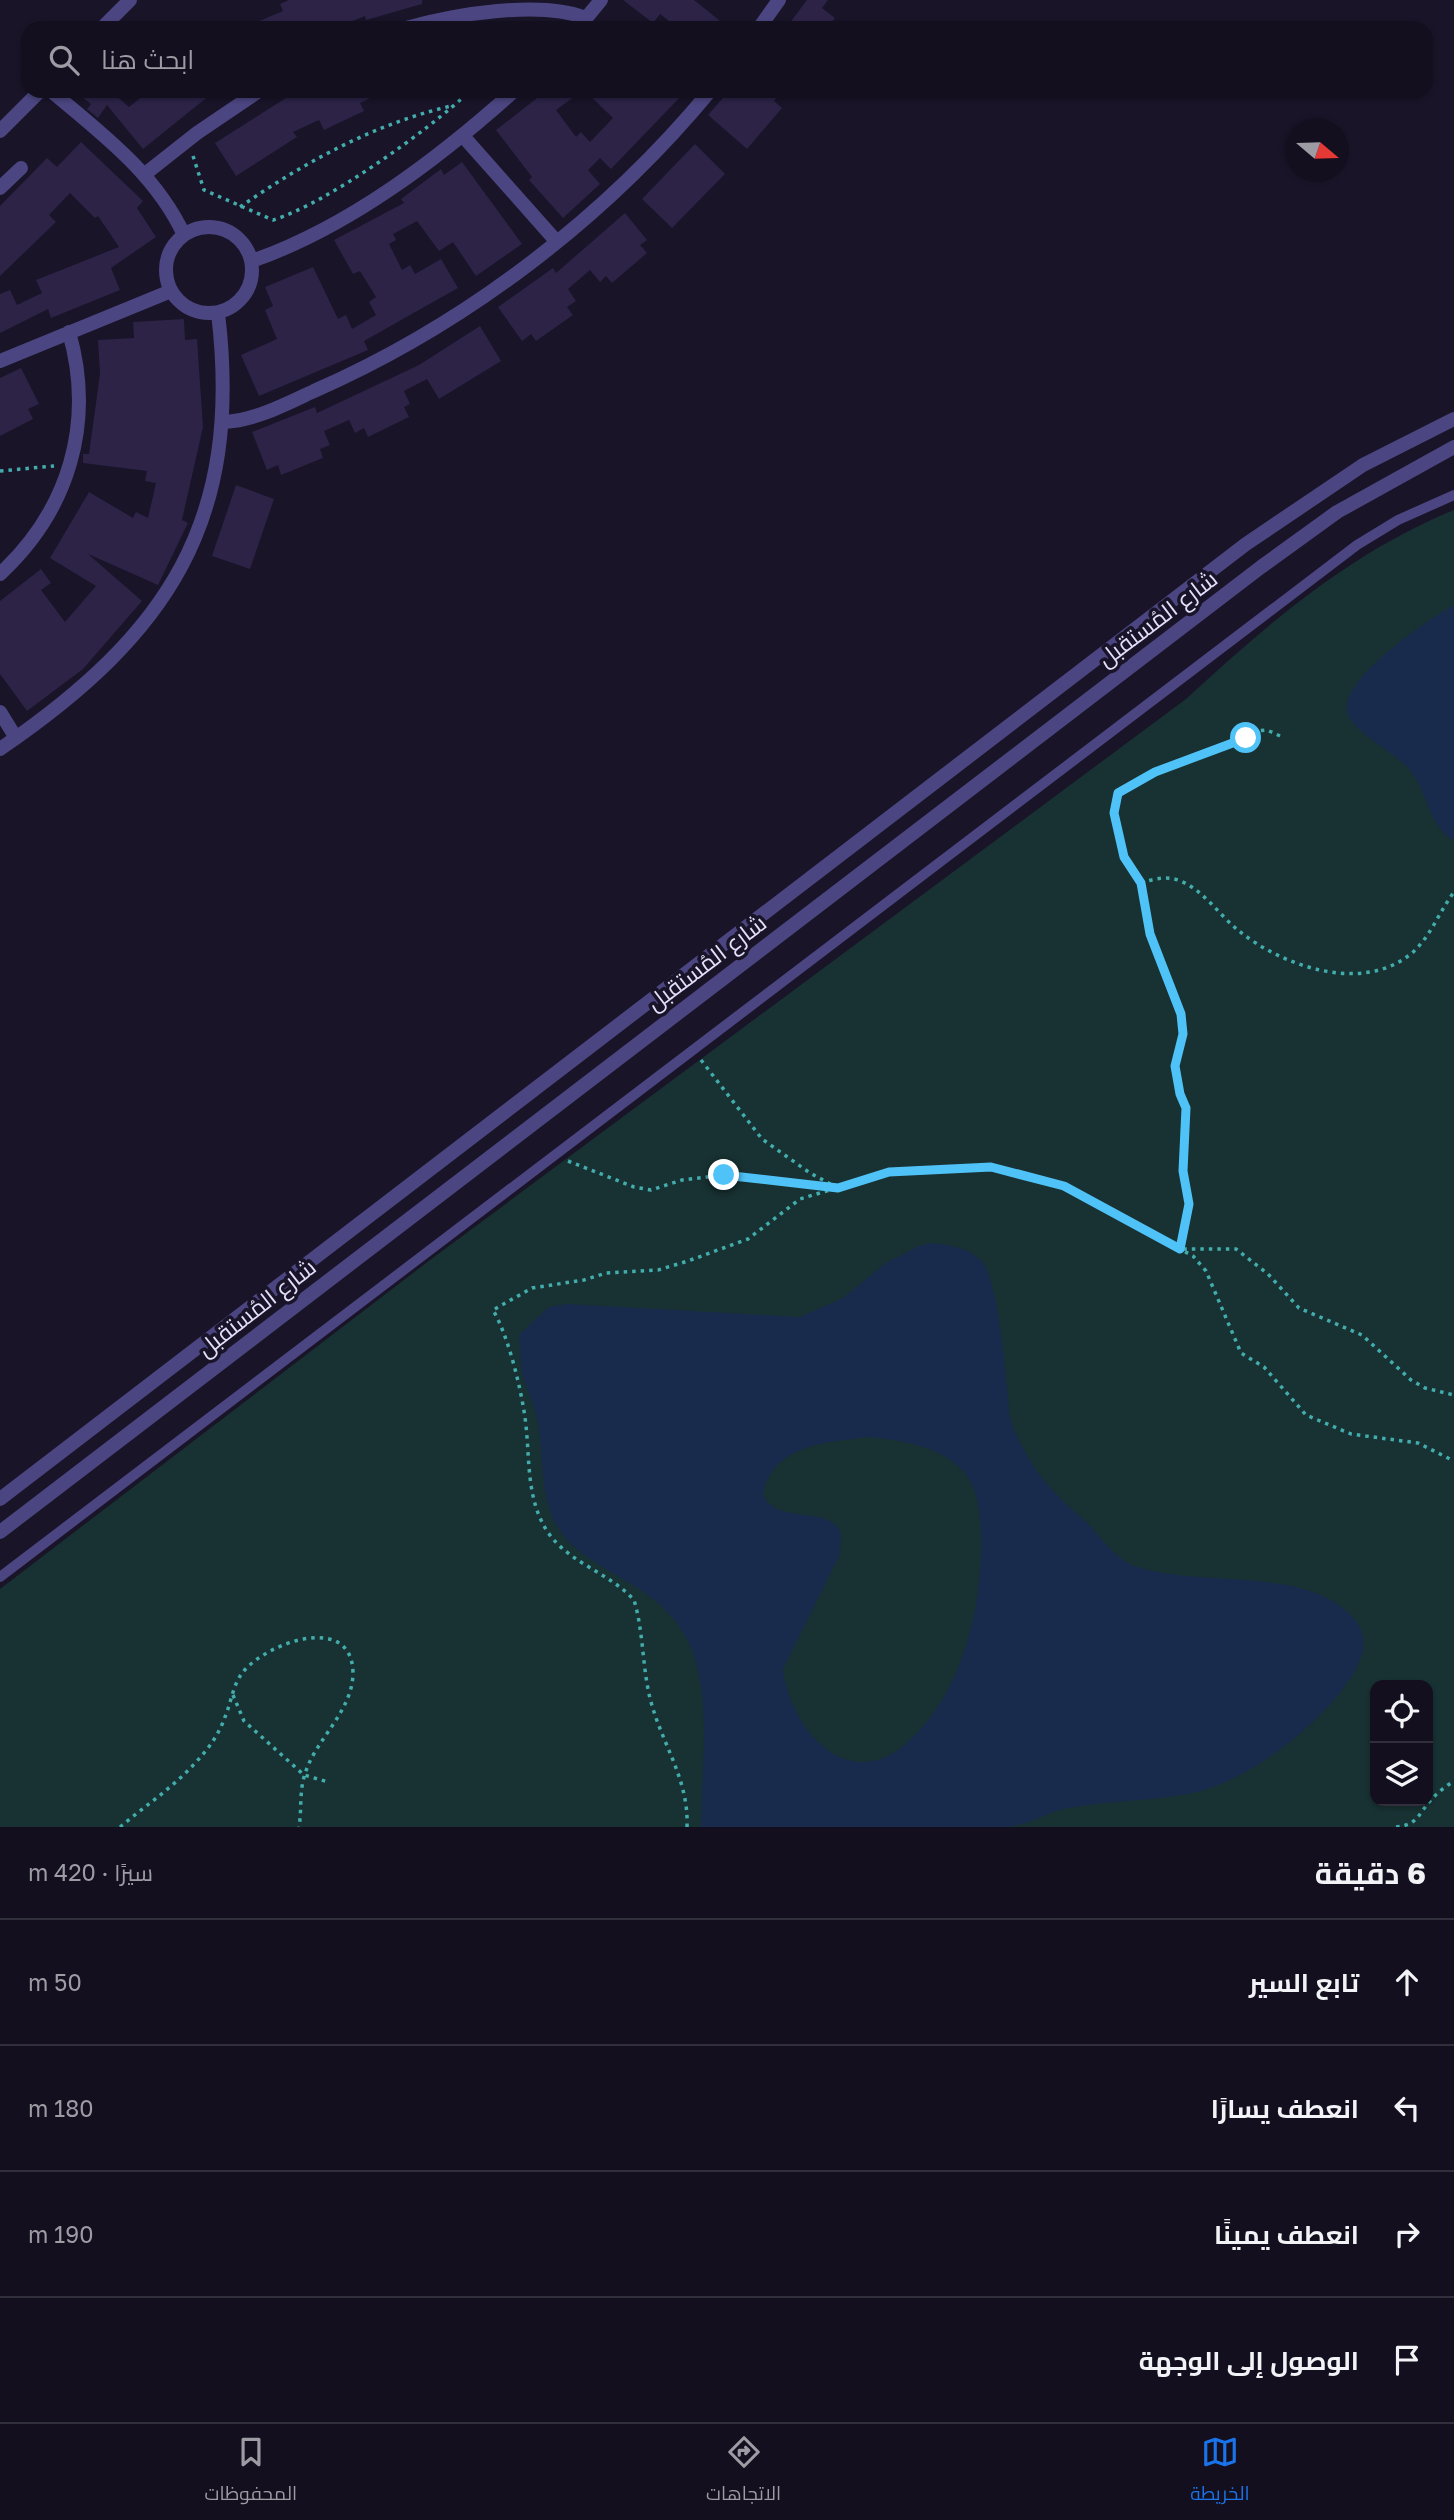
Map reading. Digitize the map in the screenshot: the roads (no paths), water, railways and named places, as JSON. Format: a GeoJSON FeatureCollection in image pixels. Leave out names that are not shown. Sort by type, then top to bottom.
{"type":"FeatureCollection","features":[{"type":"Feature","properties":{"kind":"street"},"geometry":{"type":"LineString","coordinates":[[109,21],[130,0]]}},
{"type":"Feature","properties":{"kind":"street"},"geometry":{"type":"LineString","coordinates":[[584,21],[601,0]]}},
{"type":"Feature","properties":{"kind":"street"},"geometry":{"type":"LineString","coordinates":[[764,21],[779,0]]}},
{"type":"Feature","properties":{"kind":"street"},"geometry":{"type":"LineString","coordinates":[[435,21],[464,14],[546,5],[564,7],[580,21]]}},
{"type":"Feature","properties":{"kind":"street"},"geometry":{"type":"LineString","coordinates":[[0,131],[33,98]]}},
{"type":"Feature","properties":{"kind":"street"},"geometry":{"type":"LineString","coordinates":[[59,98],[145,174],[167,202],[184,235]]}},
{"type":"Feature","properties":{"kind":"street"},"geometry":{"type":"LineString","coordinates":[[145,174],[249,98]]}},
{"type":"Feature","properties":{"kind":"street"},"geometry":{"type":"LineString","coordinates":[[252,261],[324,228],[369,202],[463,136],[506,98]]}},
{"type":"Feature","properties":{"kind":"street"},"geometry":{"type":"LineString","coordinates":[[224,422],[257,416],[372,364],[450,319],[557,242],[642,165],[704,98]]}},
{"type":"Feature","properties":{"kind":"street"},"geometry":{"type":"LineString","coordinates":[[463,136],[557,242]]}},
{"type":"Feature","properties":{"kind":"street"},"geometry":{"type":"LineString","coordinates":[[0,188],[21,168]]}},
{"type":"Feature","properties":{"kind":"street"},"geometry":{"type":"LineString","coordinates":[[207,227],[219,228],[240,240],[252,261],[253,272],[246,294],[239,303],[218,313],[196,312],[177,300],[167,279],[169,255],[184,235],[207,227]]}},
{"type":"Feature","properties":{"kind":"street"},"geometry":{"type":"LineString","coordinates":[[0,361],[171,291]]}},
{"type":"Feature","properties":{"kind":"street"},"geometry":{"type":"LineString","coordinates":[[0,749],[94,678],[126,646],[159,604],[178,574],[201,521],[216,467],[224,422],[225,378],[218,313]]}},
{"type":"Feature","properties":{"kind":"street"},"geometry":{"type":"LineString","coordinates":[[0,574],[44,523],[71,467],[80,399],[69,332]]}},
{"type":"Feature","properties":{"kind":"street","name":"شارع المُستقبل"},"geometry":{"type":"LineString","coordinates":[[0,1499],[1246,544],[1353,471],[1454,419]]}},
{"type":"Feature","properties":{"kind":"street","name":"شارع المُستقبل"},"geometry":{"type":"LineString","coordinates":[[0,1532],[1261,567],[1347,506],[1454,447]]}},
{"type":"Feature","properties":{"kind":"street"},"geometry":{"type":"LineString","coordinates":[[0,712],[16,738]]}},
{"type":"Feature","properties":{"kind":"lane"},"geometry":{"type":"LineString","coordinates":[[0,1577],[1357,545],[1398,520],[1454,495]]}},
{"type":"Feature","properties":{"kind":"water"},"geometry":{"type":"Polygon","coordinates":[[[1454,605],[1454,839],[1450,839],[1437,825],[1413,774],[1355,725],[1349,717],[1347,703],[1354,688],[1385,654],[1454,605]]]}},
{"type":"Feature","properties":{"kind":"water"},"geometry":{"type":"Polygon","coordinates":[[[932,1243],[953,1246],[972,1253],[982,1262],[988,1273],[998,1311],[1010,1418],[1015,1433],[1038,1473],[1112,1551],[1134,1566],[1161,1573],[1282,1584],[1310,1591],[1335,1603],[1355,1620],[1361,1629],[1363,1647],[1358,1665],[1328,1706],[1293,1739],[1252,1768],[1208,1789],[1187,1794],[1068,1808],[1006,1827],[701,1827],[703,1709],[701,1686],[689,1643],[679,1625],[654,1599],[577,1549],[555,1522],[545,1491],[537,1416],[522,1372],[519,1335],[549,1307],[567,1304],[800,1317],[843,1298],[886,1263],[919,1246],[932,1243]],[[868,1437],[819,1444],[789,1456],[768,1478],[763,1495],[779,1510],[825,1519],[841,1532],[840,1554],[783,1669],[787,1690],[808,1730],[823,1746],[840,1757],[859,1762],[880,1759],[902,1747],[923,1727],[940,1703],[965,1650],[973,1621],[981,1562],[979,1506],[965,1473],[949,1459],[927,1448],[868,1437]]]}}]}
